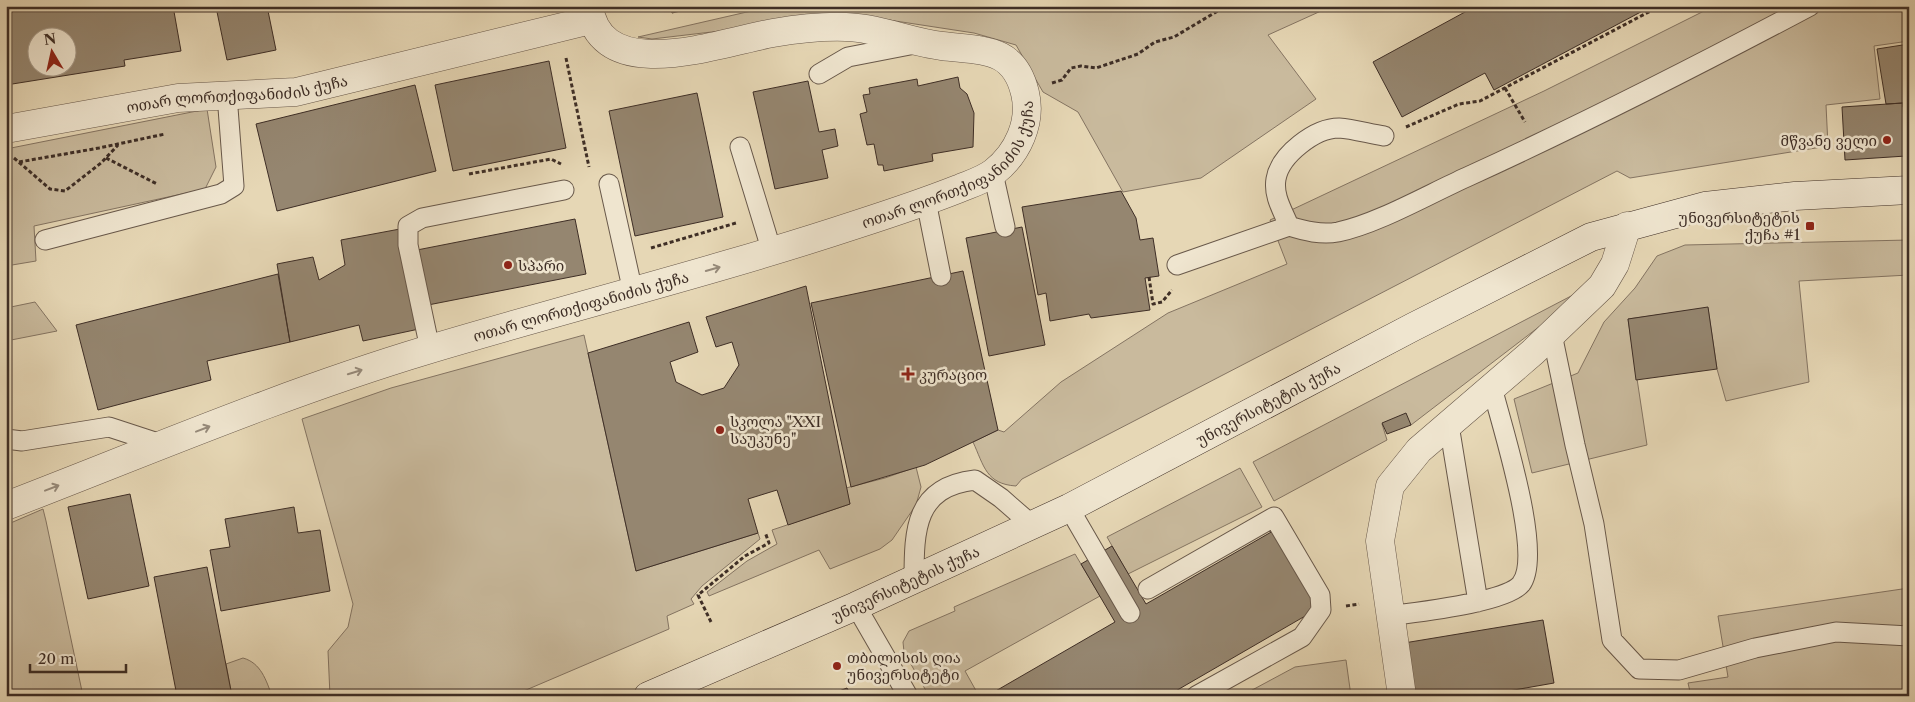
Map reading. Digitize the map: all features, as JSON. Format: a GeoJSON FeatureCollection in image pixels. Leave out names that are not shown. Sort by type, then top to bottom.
{"type":"FeatureCollection","features":[{"type":"Feature","properties":{"kind":"street","name":"ოთარ ლორთქიფანიძის ქუჩა"},"geometry":{"type":"LineString","coordinates":[[6,129],[178,98],[296,92],[590,13],[598,33],[610,45],[629,52],[657,54],[694,50],[774,33],[847,27],[890,32],[921,43],[982,49],[1003,56],[1018,72],[1028,110],[1022,137],[1014,151],[993,173],[926,202],[772,252],[430,349],[335,378],[6,506]]}},
{"type":"Feature","properties":{"kind":"street","name":"უნივერსიტეტის ქუჩა"},"geometry":{"type":"LineString","coordinates":[[648,696],[856,606],[1070,508],[1553,254],[1591,237],[1706,206],[1795,196],[1909,190]]}},
{"type":"Feature","properties":{"kind":"street"},"geometry":{"type":"LineString","coordinates":[[1402,696],[1388,608],[1380,540],[1390,486],[1419,450],[1492,388],[1602,286],[1615,264],[1627,226]]}},
{"type":"Feature","properties":{"kind":"lane"},"geometry":{"type":"LineString","coordinates":[[1177,265],[1289,226],[1312,232],[1337,232],[1370,221],[1539,145],[1693,69],[1810,6]]}},
{"type":"Feature","properties":{"kind":"lane"},"geometry":{"type":"LineString","coordinates":[[819,74],[848,58],[921,43]]}},
{"type":"Feature","properties":{"kind":"lane"},"geometry":{"type":"LineString","coordinates":[[45,240],[221,194],[234,186],[228,108],[230,95]]}},
{"type":"Feature","properties":{"kind":"lane"},"geometry":{"type":"LineString","coordinates":[[1289,226],[1276,196],[1276,178],[1289,154],[1318,132],[1338,128],[1384,136]]}},
{"type":"Feature","properties":{"kind":"lane"},"geometry":{"type":"LineString","coordinates":[[740,147],[772,252]]}},
{"type":"Feature","properties":{"kind":"lane"},"geometry":{"type":"LineString","coordinates":[[993,173],[1005,227]]}},
{"type":"Feature","properties":{"kind":"lane"},"geometry":{"type":"LineString","coordinates":[[609,184],[634,292]]}},
{"type":"Feature","properties":{"kind":"lane"},"geometry":{"type":"LineString","coordinates":[[430,349],[408,245],[408,226],[422,218],[564,190]]}},
{"type":"Feature","properties":{"kind":"lane"},"geometry":{"type":"LineString","coordinates":[[926,202],[941,276]]}},
{"type":"Feature","properties":{"kind":"lane"},"geometry":{"type":"LineString","coordinates":[[1552,334],[1594,524],[1612,640],[1639,669],[1679,670],[1755,648],[1836,632],[1909,636]]}},
{"type":"Feature","properties":{"kind":"lane"},"geometry":{"type":"LineString","coordinates":[[1388,608],[1478,602],[1504,594],[1521,584],[1529,560],[1526,526],[1492,388]]}},
{"type":"Feature","properties":{"kind":"lane"},"geometry":{"type":"LineString","coordinates":[[1448,425],[1478,602]]}},
{"type":"Feature","properties":{"kind":"lane"},"geometry":{"type":"LineString","coordinates":[[6,439],[22,441],[109,427],[164,444]]}},
{"type":"Feature","properties":{"kind":"lane"},"geometry":{"type":"LineString","coordinates":[[914,580],[914,537],[933,495],[946,488],[960,482],[975,480],[1001,498],[1032,525]]}},
{"type":"Feature","properties":{"kind":"lane"},"geometry":{"type":"LineString","coordinates":[[1070,508],[1130,613]]}},
{"type":"Feature","properties":{"kind":"lane"},"geometry":{"type":"LineString","coordinates":[[1148,589],[1274,517],[1320,595],[1321,610],[1302,637],[1196,696]]}},
{"type":"Feature","properties":{"kind":"lane"},"geometry":{"type":"LineString","coordinates":[[856,606],[908,696]]}},
{"type":"Feature","properties":{"kind":"path"},"geometry":{"type":"LineString","coordinates":[[1047,85],[1062,80],[1071,68],[1081,66],[1096,68],[1138,54],[1155,42],[1174,37],[1226,6]]}},
{"type":"Feature","properties":{"kind":"path"},"geometry":{"type":"LineString","coordinates":[[1384,136],[1459,104],[1480,102],[1660,6]]}},
{"type":"Feature","properties":{"kind":"path"},"geometry":{"type":"LineString","coordinates":[[566,58],[589,168]]}},
{"type":"Feature","properties":{"kind":"path"},"geometry":{"type":"LineString","coordinates":[[1505,88],[1539,145]]}},
{"type":"Feature","properties":{"kind":"path"},"geometry":{"type":"LineString","coordinates":[[19,162],[172,132],[163,128]]}},
{"type":"Feature","properties":{"kind":"path"},"geometry":{"type":"LineString","coordinates":[[11,156],[35,178],[58,191],[65,191],[79,182],[127,137]]}},
{"type":"Feature","properties":{"kind":"path"},"geometry":{"type":"LineString","coordinates":[[106,158],[196,201]]}},
{"type":"Feature","properties":{"kind":"path"},"geometry":{"type":"LineString","coordinates":[[644,250],[760,216]]}},
{"type":"Feature","properties":{"kind":"path"},"geometry":{"type":"LineString","coordinates":[[1148,277],[1153,304],[1162,302],[1177,284]]}},
{"type":"Feature","properties":{"kind":"path"},"geometry":{"type":"LineString","coordinates":[[711,622],[698,595],[745,556],[769,543],[765,532]]}},
{"type":"Feature","properties":{"kind":"path"},"geometry":{"type":"LineString","coordinates":[[1321,610],[1388,608]]}},
{"type":"Feature","properties":{"kind":"shaded area"},"geometry":{"type":"Polygon","coordinates":[[[773,6],[1332,6],[1268,35],[1316,99],[1201,178],[1123,192],[1078,112],[1043,92],[1016,45],[974,33],[856,15],[652,39],[638,37],[773,6]]]}},
{"type":"Feature","properties":{"kind":"shaded area"},"geometry":{"type":"Polygon","coordinates":[[[1714,6],[1909,6],[1909,41],[1874,46],[1880,99],[1826,105],[1828,146],[1630,178],[1617,171],[1022,479],[1016,486],[998,482],[987,472],[973,442],[998,430],[1004,432],[1061,382],[1168,313],[1287,264],[1270,220],[1544,91],[1714,6]]]}},
{"type":"Feature","properties":{"kind":"shaded area"},"geometry":{"type":"Polygon","coordinates":[[[207,109],[216,167],[205,189],[34,226],[36,261],[6,266],[6,149],[207,109]]]}},
{"type":"Feature","properties":{"kind":"shaded area"},"geometry":{"type":"Polygon","coordinates":[[[1909,240],[1909,275],[1799,281],[1809,382],[1726,401],[1717,369],[1708,308],[1628,319],[1647,445],[1532,473],[1514,399],[1578,373],[1604,322],[1635,288],[1657,256],[1685,245],[1909,240]]]}},
{"type":"Feature","properties":{"kind":"shaded area"},"geometry":{"type":"Polygon","coordinates":[[[1573,295],[1574,300],[1411,425],[1382,424],[1387,440],[1274,501],[1253,462],[1573,295]]]}},
{"type":"Feature","properties":{"kind":"shaded area"},"geometry":{"type":"Polygon","coordinates":[[[35,302],[57,331],[6,341],[6,308],[35,302]]]}},
{"type":"Feature","properties":{"kind":"shaded area"},"geometry":{"type":"Polygon","coordinates":[[[584,335],[636,571],[758,533],[760,539],[702,586],[691,599],[694,604],[667,616],[669,629],[512,696],[330,696],[328,651],[348,627],[353,604],[302,419],[391,388],[584,335]]]}},
{"type":"Feature","properties":{"kind":"shaded area"},"geometry":{"type":"Polygon","coordinates":[[[916,467],[921,487],[916,505],[892,540],[880,549],[830,569],[819,550],[709,596],[707,592],[747,561],[777,544],[772,530],[850,504],[846,488],[885,478],[916,467]]]}},
{"type":"Feature","properties":{"kind":"shaded area"},"geometry":{"type":"Polygon","coordinates":[[[1240,468],[1262,507],[1128,574],[1107,537],[1240,468]]]}},
{"type":"Feature","properties":{"kind":"shaded area"},"geometry":{"type":"Polygon","coordinates":[[[43,509],[83,696],[11,696],[6,680],[6,525],[43,509]]]}},
{"type":"Feature","properties":{"kind":"shaded area"},"geometry":{"type":"Polygon","coordinates":[[[1075,554],[1100,596],[965,671],[979,696],[929,696],[904,652],[903,642],[909,631],[955,611],[954,607],[1075,554]]]}},
{"type":"Feature","properties":{"kind":"shaded area"},"geometry":{"type":"Polygon","coordinates":[[[1909,588],[1909,696],[1691,696],[1688,683],[1728,677],[1718,616],[1909,588]]]}},
{"type":"Feature","properties":{"kind":"shaded area"},"geometry":{"type":"Polygon","coordinates":[[[243,658],[259,668],[272,696],[232,696],[226,664],[243,658]]]}},
{"type":"Feature","properties":{"kind":"shaded area"},"geometry":{"type":"Polygon","coordinates":[[[1346,660],[1351,696],[1241,696],[1295,667],[1346,660]]]}},
{"type":"Feature","properties":{"kind":"building"},"geometry":{"type":"Polygon","coordinates":[[[6,6],[173,6],[181,51],[124,60],[125,66],[78,74],[78,28],[28,28],[28,78],[50,78],[6,85],[6,6]]]}},
{"type":"Feature","properties":{"kind":"building"},"geometry":{"type":"Polygon","coordinates":[[[267,6],[276,50],[227,60],[216,7],[267,6]]]}},
{"type":"Feature","properties":{"kind":"building"},"geometry":{"type":"Polygon","coordinates":[[[670,6],[701,6],[672,13],[670,6]]]}},
{"type":"Feature","properties":{"kind":"building"},"geometry":{"type":"Polygon","coordinates":[[[1476,6],[1652,6],[1494,90],[1485,73],[1402,117],[1373,62],[1476,6]]]}},
{"type":"Feature","properties":{"kind":"building"},"geometry":{"type":"Polygon","coordinates":[[[1909,44],[1909,106],[1903,107],[1903,103],[1886,104],[1877,49],[1909,44]]]}},
{"type":"Feature","properties":{"kind":"building"},"geometry":{"type":"Polygon","coordinates":[[[549,61],[566,148],[453,171],[435,85],[549,61]]]}},
{"type":"Feature","properties":{"kind":"building"},"geometry":{"type":"Polygon","coordinates":[[[958,77],[960,88],[967,94],[974,113],[973,147],[932,154],[933,161],[884,171],[883,165],[878,165],[874,144],[867,145],[860,114],[867,112],[863,95],[870,94],[869,88],[917,79],[918,86],[958,77]]]}},
{"type":"Feature","properties":{"kind":"building"},"geometry":{"type":"Polygon","coordinates":[[[808,81],[819,132],[835,129],[838,146],[822,150],[828,178],[775,189],[753,92],[808,81]]]}},
{"type":"Feature","properties":{"kind":"building"},"geometry":{"type":"Polygon","coordinates":[[[415,85],[436,171],[277,211],[256,124],[415,85]]]}},
{"type":"Feature","properties":{"kind":"building"},"geometry":{"type":"Polygon","coordinates":[[[697,93],[723,217],[635,236],[609,111],[697,93]]]}},
{"type":"Feature","properties":{"kind":"building"},"geometry":{"type":"Polygon","coordinates":[[[1903,103],[1906,156],[1845,160],[1842,107],[1903,103]]]}},
{"type":"Feature","properties":{"kind":"building"},"geometry":{"type":"Polygon","coordinates":[[[1121,191],[1136,218],[1140,240],[1153,238],[1159,276],[1145,278],[1150,310],[1091,318],[1089,314],[1050,321],[1046,293],[1038,295],[1022,207],[1121,191]]]}},
{"type":"Feature","properties":{"kind":"building"},"geometry":{"type":"Polygon","coordinates":[[[575,219],[586,274],[428,305],[417,250],[575,219]]]}},
{"type":"Feature","properties":{"kind":"building"},"geometry":{"type":"Polygon","coordinates":[[[1022,227],[1045,345],[989,356],[966,238],[1022,227]]]}},
{"type":"Feature","properties":{"kind":"building"},"geometry":{"type":"Polygon","coordinates":[[[400,229],[419,329],[363,341],[359,325],[290,342],[277,264],[313,257],[319,280],[345,265],[341,240],[400,229]]]}},
{"type":"Feature","properties":{"kind":"building"},"geometry":{"type":"Polygon","coordinates":[[[963,271],[998,430],[925,465],[851,487],[811,303],[963,271]]]}},
{"type":"Feature","properties":{"kind":"building"},"geometry":{"type":"Polygon","coordinates":[[[278,274],[290,342],[207,361],[211,380],[98,410],[76,325],[278,274]]]}},
{"type":"Feature","properties":{"kind":"building","name":"სკოლა \"XXI საუკუნე\""},"geometry":{"type":"Polygon","coordinates":[[[806,286],[850,504],[788,525],[777,490],[748,499],[758,533],[636,571],[588,353],[689,322],[698,352],[670,362],[676,382],[702,395],[724,388],[739,365],[732,342],[716,347],[706,317],[806,286]]]}},
{"type":"Feature","properties":{"kind":"building"},"geometry":{"type":"Polygon","coordinates":[[[1708,307],[1717,369],[1636,380],[1628,319],[1708,307]]]}},
{"type":"Feature","properties":{"kind":"building"},"geometry":{"type":"Polygon","coordinates":[[[1406,413],[1411,425],[1387,434],[1382,423],[1406,413]]]}},
{"type":"Feature","properties":{"kind":"building"},"geometry":{"type":"Polygon","coordinates":[[[130,494],[149,586],[88,599],[68,507],[130,494]]]}},
{"type":"Feature","properties":{"kind":"building"},"geometry":{"type":"Polygon","coordinates":[[[294,507],[298,533],[320,530],[330,591],[221,611],[210,550],[230,547],[225,519],[294,507]]]}},
{"type":"Feature","properties":{"kind":"building"},"geometry":{"type":"Polygon","coordinates":[[[1273,531],[1319,608],[1167,696],[987,696],[1115,622],[1081,564],[1112,546],[1146,604],[1273,531]]]}},
{"type":"Feature","properties":{"kind":"building"},"geometry":{"type":"Polygon","coordinates":[[[207,567],[232,696],[177,696],[154,577],[207,567]]]}},
{"type":"Feature","properties":{"kind":"building"},"geometry":{"type":"Polygon","coordinates":[[[1543,620],[1554,683],[1480,696],[1412,696],[1404,643],[1543,620]]]}},
{"type":"Feature","properties":{"kind":"building"},"geometry":{"type":"Polygon","coordinates":[[[847,688],[851,696],[826,696],[847,688]]]}},
{"type":"Feature","properties":{"kind":"place","name":"მწვანე ველი"},"geometry":{"type":"Point","coordinates":[1887,140]}},
{"type":"Feature","properties":{"kind":"place","name":"უნივერსიტეტის ქუჩა #1"},"geometry":{"type":"Point","coordinates":[1810,226]}},
{"type":"Feature","properties":{"kind":"place","name":"სპარი"},"geometry":{"type":"Point","coordinates":[508,265]}},
{"type":"Feature","properties":{"kind":"place","name":"კურაციო"},"geometry":{"type":"Point","coordinates":[908,374]}},
{"type":"Feature","properties":{"kind":"place","name":"სკოლა \"XXI საუკუნე\""},"geometry":{"type":"Point","coordinates":[720,430]}},
{"type":"Feature","properties":{"kind":"place","name":"თბილისის ღია უნივერსიტეტი"},"geometry":{"type":"Point","coordinates":[837,666]}}]}
